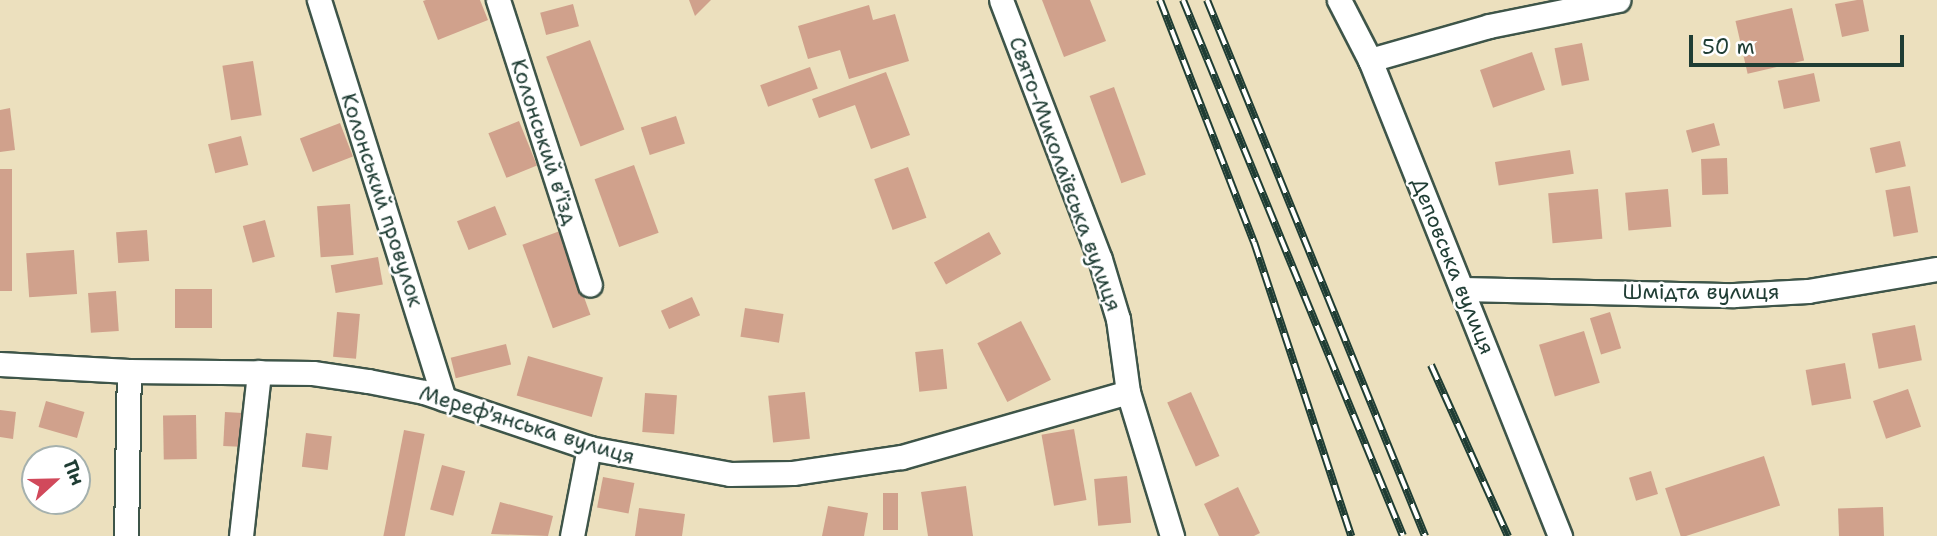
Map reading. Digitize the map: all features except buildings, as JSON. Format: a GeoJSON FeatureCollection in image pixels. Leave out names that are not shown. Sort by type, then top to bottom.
{"type":"FeatureCollection","features":[{"type":"Feature","properties":{"kind":"street","name":"Колонський провулок"},"geometry":{"type":"LineString","coordinates":[[319,0],[444,400]]}},
{"type":"Feature","properties":{"kind":"street","name":"Колонський в'їзд"},"geometry":{"type":"LineString","coordinates":[[498,0],[590,284]]}},
{"type":"Feature","properties":{"kind":"street","name":"Свято-Миколаївська вулиця"},"geometry":{"type":"LineString","coordinates":[[1001,0],[1100,259],[1118,319],[1128,392],[1172,536]]}},
{"type":"Feature","properties":{"kind":"street","name":"Деповська вулиця"},"geometry":{"type":"LineString","coordinates":[[1339,0],[1370,60],[1560,536]]}},
{"type":"Feature","properties":{"kind":"street"},"geometry":{"type":"LineString","coordinates":[[1370,60],[1489,26],[1618,0]]}},
{"type":"Feature","properties":{"kind":"street","name":"Шмідта вулиця"},"geometry":{"type":"LineString","coordinates":[[1463,289],[1734,295],[1808,291],[1937,269]]}},
{"type":"Feature","properties":{"kind":"street","name":"Мереф'янська вулиця"},"geometry":{"type":"LineString","coordinates":[[0,364],[129,371],[326,375],[424,392],[589,448],[730,474],[793,473],[902,457],[1128,392]]}},
{"type":"Feature","properties":{"kind":"street"},"geometry":{"type":"LineString","coordinates":[[126,536],[129,371]]}},
{"type":"Feature","properties":{"kind":"street"},"geometry":{"type":"LineString","coordinates":[[241,536],[259,372]]}},
{"type":"Feature","properties":{"kind":"street"},"geometry":{"type":"LineString","coordinates":[[572,536],[589,448]]}},
{"type":"Feature","properties":{"kind":"railway"},"geometry":{"type":"LineString","coordinates":[[1160,0],[1254,242],[1351,536]]}},
{"type":"Feature","properties":{"kind":"railway"},"geometry":{"type":"LineString","coordinates":[[1183,0],[1403,536]]}},
{"type":"Feature","properties":{"kind":"railway"},"geometry":{"type":"LineString","coordinates":[[1207,0],[1425,536]]}},
{"type":"Feature","properties":{"kind":"railway"},"geometry":{"type":"LineString","coordinates":[[1431,365],[1508,536]]}}]}
